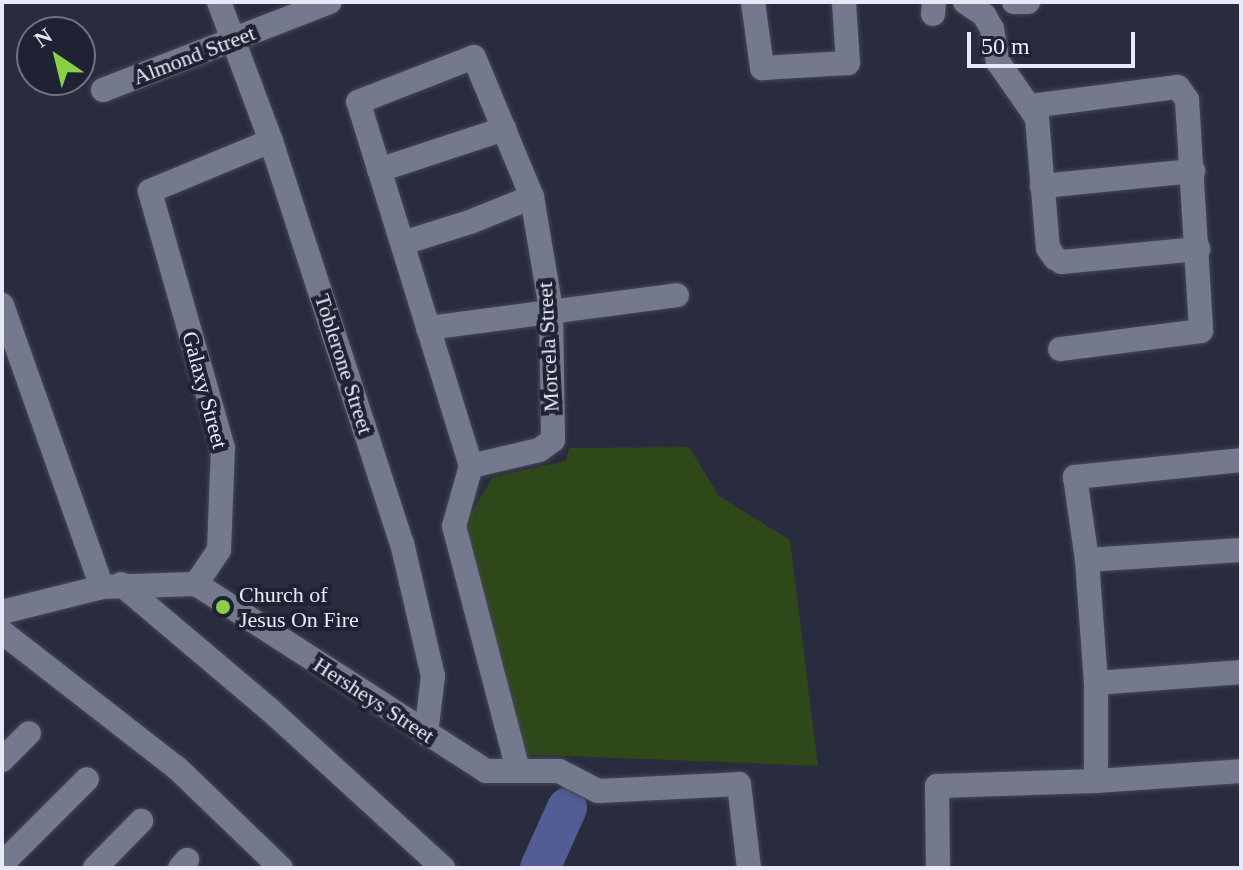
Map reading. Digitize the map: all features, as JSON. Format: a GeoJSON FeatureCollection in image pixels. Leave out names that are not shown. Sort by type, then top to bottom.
{"type":"FeatureCollection","features":[{"type":"Feature","properties":{"kind":"street","name":"Toblerone Street"},"geometry":{"type":"LineString","coordinates":[[219,2],[271,141],[402,543],[433,676],[426,734]]}},
{"type":"Feature","properties":{"kind":"street","name":"Almond Street"},"geometry":{"type":"LineString","coordinates":[[103,90],[330,2]]}},
{"type":"Feature","properties":{"kind":"street"},"geometry":{"type":"LineString","coordinates":[[753,2],[762,68],[848,63],[844,2]]}},
{"type":"Feature","properties":{"kind":"street"},"geometry":{"type":"LineString","coordinates":[[965,2],[984,15],[992,29],[998,62],[1037,118],[1048,248],[1062,262],[1198,249]]}},
{"type":"Feature","properties":{"kind":"street"},"geometry":{"type":"LineString","coordinates":[[1014,2],[1028,2]]}},
{"type":"Feature","properties":{"kind":"street","name":"Morcela Street"},"geometry":{"type":"LineString","coordinates":[[379,170],[358,102],[474,57],[532,197],[551,309],[553,440],[539,450],[471,466]]}},
{"type":"Feature","properties":{"kind":"street"},"geometry":{"type":"LineString","coordinates":[[1031,106],[1178,87],[1187,100],[1201,331],[1060,349]]}},
{"type":"Feature","properties":{"kind":"street"},"geometry":{"type":"LineString","coordinates":[[504,129],[379,170],[471,466],[454,526],[518,770]]}},
{"type":"Feature","properties":{"kind":"street","name":"Galaxy Street"},"geometry":{"type":"LineString","coordinates":[[196,584],[219,550],[223,448],[150,193],[154,187],[271,141]]}},
{"type":"Feature","properties":{"kind":"street"},"geometry":{"type":"LineString","coordinates":[[1042,186],[1193,171]]}},
{"type":"Feature","properties":{"kind":"street"},"geometry":{"type":"LineString","coordinates":[[403,243],[470,222],[532,197]]}},
{"type":"Feature","properties":{"kind":"street"},"geometry":{"type":"LineString","coordinates":[[428,328],[551,309],[677,295]]}},
{"type":"Feature","properties":{"kind":"street"},"geometry":{"type":"LineString","coordinates":[[2,305],[111,586],[269,709],[443,868]]}},
{"type":"Feature","properties":{"kind":"street"},"geometry":{"type":"LineString","coordinates":[[1096,781],[1096,683],[1087,560],[1075,477],[1241,460]]}},
{"type":"Feature","properties":{"kind":"street"},"geometry":{"type":"LineString","coordinates":[[1087,560],[1241,550]]}},
{"type":"Feature","properties":{"kind":"street"},"geometry":{"type":"LineString","coordinates":[[2,612],[111,586],[196,584]]}},
{"type":"Feature","properties":{"kind":"street","name":"Hersheys Street"},"geometry":{"type":"LineString","coordinates":[[196,584],[486,771],[559,771],[598,791],[739,784],[749,868]]}},
{"type":"Feature","properties":{"kind":"street"},"geometry":{"type":"LineString","coordinates":[[2,632],[177,768],[281,868]]}},
{"type":"Feature","properties":{"kind":"street"},"geometry":{"type":"LineString","coordinates":[[1096,683],[1241,672]]}},
{"type":"Feature","properties":{"kind":"street"},"geometry":{"type":"LineString","coordinates":[[2,760],[29,733]]}},
{"type":"Feature","properties":{"kind":"street"},"geometry":{"type":"LineString","coordinates":[[938,868],[937,786],[1096,781],[1241,771]]}},
{"type":"Feature","properties":{"kind":"street"},"geometry":{"type":"LineString","coordinates":[[2,864],[87,779]]}},
{"type":"Feature","properties":{"kind":"street"},"geometry":{"type":"LineString","coordinates":[[95,868],[141,821]]}},
{"type":"Feature","properties":{"kind":"green space"},"geometry":{"type":"Polygon","coordinates":[[[689,447],[719,496],[790,540],[818,766],[515,754],[464,525],[493,477],[566,461],[569,448],[689,447]]]}},
{"type":"Feature","properties":{"kind":"waterway"},"geometry":{"type":"LineString","coordinates":[[540,868],[567,808]]}},
{"type":"Feature","properties":{"kind":"place","name":"Church of Jesus On Fire"},"geometry":{"type":"Point","coordinates":[223,607]}}]}
